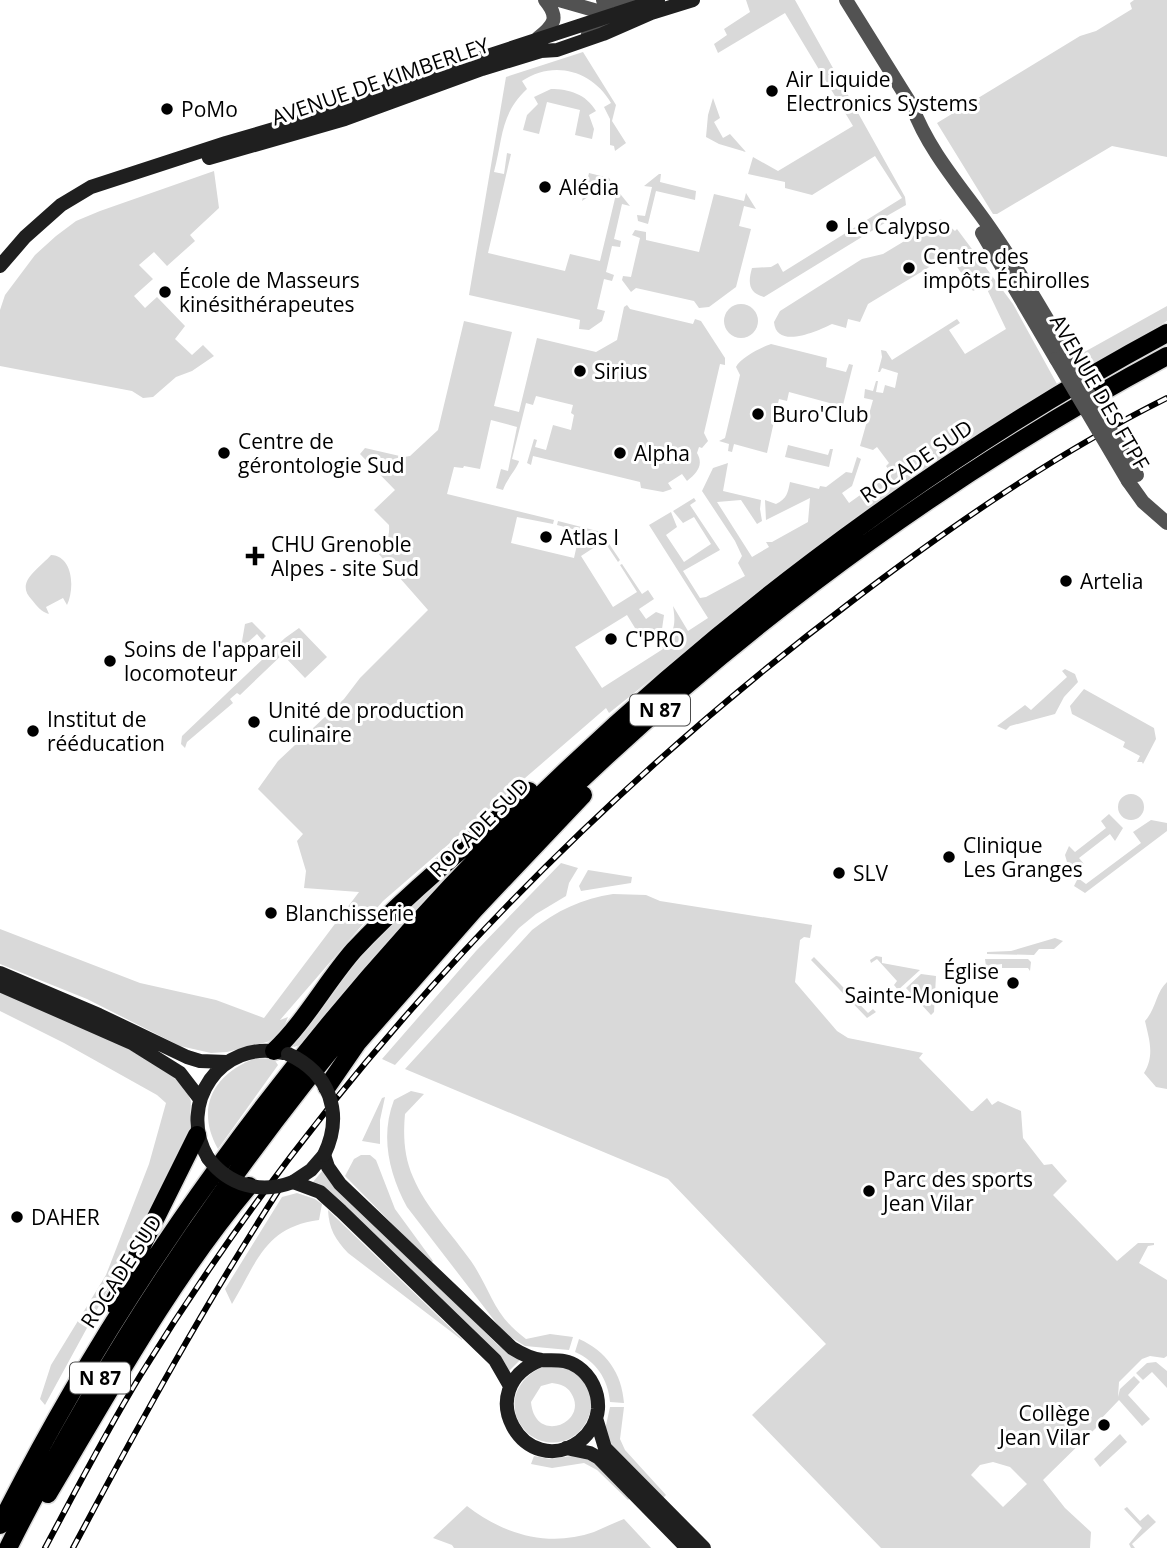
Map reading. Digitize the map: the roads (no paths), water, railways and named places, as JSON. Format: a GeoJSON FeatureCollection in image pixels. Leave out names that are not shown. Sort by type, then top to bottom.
{"type":"FeatureCollection","features":[{"type":"Feature","properties":{"kind":"highway","name":"ROCADE SUD"},"geometry":{"type":"LineString","coordinates":[[0,1525],[42,1443],[107,1332],[222,1162],[338,1013],[500,835],[587,751],[720,636],[869,521],[1012,424],[1167,333]]}},
{"type":"Feature","properties":{"kind":"highway","name":"ROCADE SUD"},"geometry":{"type":"LineString","coordinates":[[8,1548],[78,1416],[159,1283],[240,1167],[327,1055],[426,940],[526,835],[638,728],[749,634],[841,563],[972,472],[1085,401],[1167,356]]}},
{"type":"Feature","properties":{"kind":"highway"},"geometry":{"type":"LineString","coordinates":[[327,1087],[346,1056],[474,910],[622,756],[749,634]]}},
{"type":"Feature","properties":{"kind":"highway"},"geometry":{"type":"LineString","coordinates":[[281,1053],[286,1039],[329,980],[376,928],[577,750],[587,751]]}},
{"type":"Feature","properties":{"kind":"highway"},"geometry":{"type":"LineString","coordinates":[[42,1443],[197,1135]]}},
{"type":"Feature","properties":{"kind":"highway"},"geometry":{"type":"LineString","coordinates":[[15,1548],[138,1346],[208,1239],[249,1186]]}},
{"type":"Feature","properties":{"kind":"main road","name":"AVENUE DE KIMBERLEY"},"geometry":{"type":"LineString","coordinates":[[0,267],[7,256],[41,222],[99,195],[220,155],[345,119],[482,69],[538,45],[557,50],[598,36],[652,4],[693,0]]}},
{"type":"Feature","properties":{"kind":"main road"},"geometry":{"type":"LineString","coordinates":[[0,973],[200,1061],[227,1062],[249,1054],[281,1053],[312,1069],[327,1087],[334,1112],[333,1129],[324,1155],[311,1170],[293,1182],[275,1187],[249,1186],[226,1177],[208,1158],[197,1135],[200,1099],[212,1076],[227,1062]]}},
{"type":"Feature","properties":{"kind":"main road"},"geometry":{"type":"LineString","coordinates":[[0,985],[132,1043],[180,1073],[200,1099]]}},
{"type":"Feature","properties":{"kind":"main road"},"geometry":{"type":"LineString","coordinates":[[324,1155],[333,1176],[512,1348],[541,1360],[561,1359],[586,1373],[596,1389],[596,1418],[585,1437],[566,1448],[537,1448],[529,1444],[516,1432],[508,1416],[506,1406],[510,1386],[523,1370],[541,1360]]}},
{"type":"Feature","properties":{"kind":"main road"},"geometry":{"type":"LineString","coordinates":[[293,1182],[320,1192],[341,1211],[495,1360],[510,1386]]}},
{"type":"Feature","properties":{"kind":"main road"},"geometry":{"type":"LineString","coordinates":[[596,1418],[605,1448],[704,1548]]}},
{"type":"Feature","properties":{"kind":"main road"},"geometry":{"type":"LineString","coordinates":[[566,1448],[590,1453],[599,1458],[687,1548]]}},
{"type":"Feature","properties":{"kind":"street"},"geometry":{"type":"LineString","coordinates":[[538,45],[554,22],[545,0]]}},
{"type":"Feature","properties":{"kind":"street"},"geometry":{"type":"LineString","coordinates":[[559,0],[608,16],[625,17],[652,4]]}},
{"type":"Feature","properties":{"kind":"street"},"geometry":{"type":"LineString","coordinates":[[538,45],[605,26],[608,16],[603,0]]}},
{"type":"Feature","properties":{"kind":"street"},"geometry":{"type":"LineString","coordinates":[[611,0],[629,4],[652,4]]}},
{"type":"Feature","properties":{"kind":"street","name":"AVENUE DES FTPF"},"geometry":{"type":"LineString","coordinates":[[846,0],[912,106],[944,167],[1004,249],[1060,341],[1060,357]]}},
{"type":"Feature","properties":{"kind":"street","name":"AVENUE DES FTPF"},"geometry":{"type":"LineString","coordinates":[[944,167],[946,182],[1060,357],[1132,478],[1143,502],[1167,523]]}},
{"type":"Feature","properties":{"kind":"street","name":"AVENUE DES FTPF"},"geometry":{"type":"LineString","coordinates":[[1132,478],[1167,514]]}},
{"type":"Feature","properties":{"kind":"railway"},"geometry":{"type":"LineString","coordinates":[[45,1548],[140,1376],[212,1265],[289,1158],[372,1055],[460,956],[552,861],[648,770],[748,684],[851,602],[1004,492],[1084,443],[1167,398]]}},
{"type":"Feature","properties":{"kind":"railway"},"geometry":{"type":"LineString","coordinates":[[73,1548],[174,1364],[282,1185]]}},
{"type":"Feature","properties":{"kind":"place","name":"Air Liquide Electronics Systems"},"geometry":{"type":"Point","coordinates":[772,91]}},
{"type":"Feature","properties":{"kind":"place","name":"PoMo"},"geometry":{"type":"Point","coordinates":[167,109]}},
{"type":"Feature","properties":{"kind":"place","name":"Alédia"},"geometry":{"type":"Point","coordinates":[545,187]}},
{"type":"Feature","properties":{"kind":"place","name":"Le Calypso"},"geometry":{"type":"Point","coordinates":[832,226]}},
{"type":"Feature","properties":{"kind":"place","name":"Centre des impôts Échirolles"},"geometry":{"type":"Point","coordinates":[909,268]}},
{"type":"Feature","properties":{"kind":"place","name":"École de Masseurs kinésithérapeutes"},"geometry":{"type":"Point","coordinates":[165,292]}},
{"type":"Feature","properties":{"kind":"place","name":"Sirius"},"geometry":{"type":"Point","coordinates":[580,371]}},
{"type":"Feature","properties":{"kind":"place","name":"Buro'Club"},"geometry":{"type":"Point","coordinates":[758,414]}},
{"type":"Feature","properties":{"kind":"place","name":"Centre de gérontologie Sud"},"geometry":{"type":"Point","coordinates":[224,453]}},
{"type":"Feature","properties":{"kind":"place","name":"Alpha"},"geometry":{"type":"Point","coordinates":[620,453]}},
{"type":"Feature","properties":{"kind":"place","name":"Atlas I"},"geometry":{"type":"Point","coordinates":[546,537]}},
{"type":"Feature","properties":{"kind":"place","name":"CHU Grenoble Alpes - site Sud"},"geometry":{"type":"Point","coordinates":[255,556]}},
{"type":"Feature","properties":{"kind":"place","name":"Artelia"},"geometry":{"type":"Point","coordinates":[1066,581]}},
{"type":"Feature","properties":{"kind":"place","name":"C'PRO"},"geometry":{"type":"Point","coordinates":[611,639]}},
{"type":"Feature","properties":{"kind":"place","name":"Soins de l'appareil locomoteur"},"geometry":{"type":"Point","coordinates":[110,661]}},
{"type":"Feature","properties":{"kind":"place","name":"Unité de production culinaire"},"geometry":{"type":"Point","coordinates":[254,722]}},
{"type":"Feature","properties":{"kind":"place","name":"Institut de rééducation"},"geometry":{"type":"Point","coordinates":[33,731]}},
{"type":"Feature","properties":{"kind":"place","name":"Clinique Les Granges"},"geometry":{"type":"Point","coordinates":[949,857]}},
{"type":"Feature","properties":{"kind":"place","name":"SLV"},"geometry":{"type":"Point","coordinates":[839,873]}},
{"type":"Feature","properties":{"kind":"place","name":"Blanchisserie"},"geometry":{"type":"Point","coordinates":[271,913]}},
{"type":"Feature","properties":{"kind":"place","name":"Église Sainte-Monique"},"geometry":{"type":"Point","coordinates":[1013,983]}},
{"type":"Feature","properties":{"kind":"place","name":"Parc des sports Jean Vilar"},"geometry":{"type":"Point","coordinates":[869,1191]}},
{"type":"Feature","properties":{"kind":"place","name":"DAHER"},"geometry":{"type":"Point","coordinates":[17,1217]}},
{"type":"Feature","properties":{"kind":"place","name":"Collège Jean Vilar"},"geometry":{"type":"Point","coordinates":[1104,1425]}}]}
